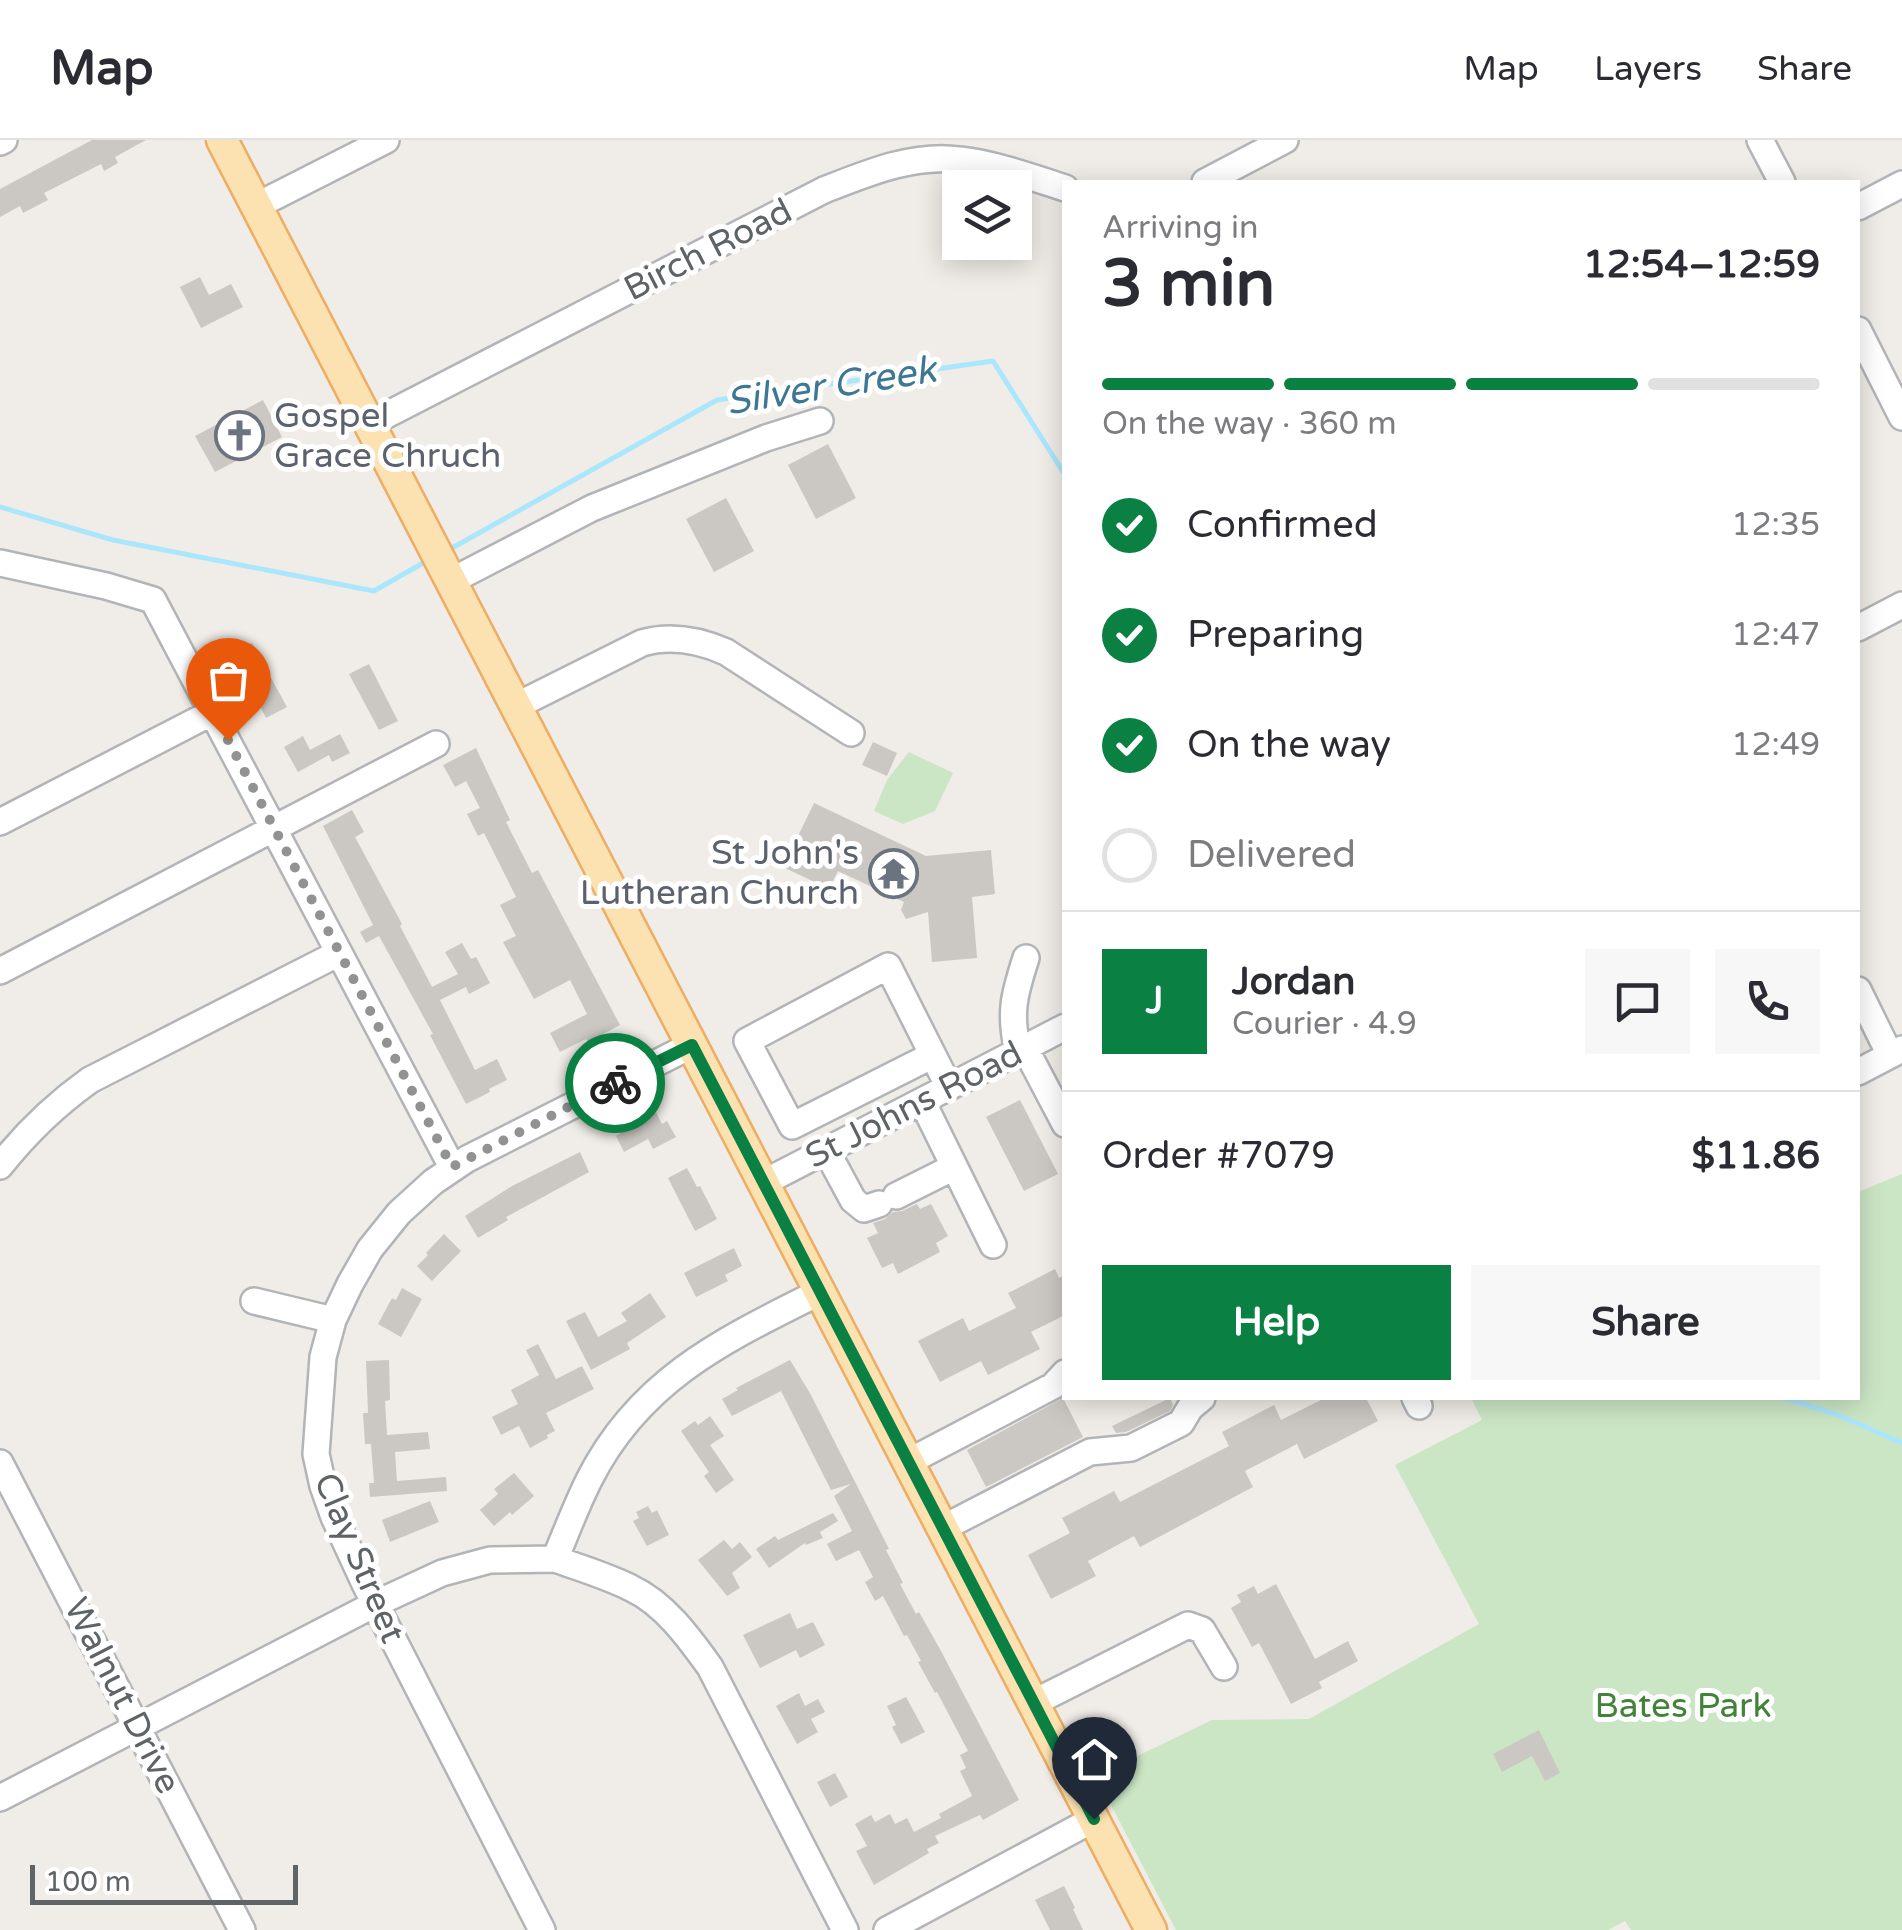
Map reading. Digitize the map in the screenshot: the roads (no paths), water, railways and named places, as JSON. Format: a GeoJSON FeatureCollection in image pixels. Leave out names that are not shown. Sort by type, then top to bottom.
{"type":"FeatureCollection","features":[{"type":"Feature","properties":{"kind":"main road"},"geometry":{"type":"LineString","coordinates":[[222,140],[1151,1930]]}},
{"type":"Feature","properties":{"kind":"street"},"geometry":{"type":"LineString","coordinates":[[256,206],[386,140]]}},
{"type":"Feature","properties":{"kind":"street"},"geometry":{"type":"LineString","coordinates":[[1209,180],[1285,140]]}},
{"type":"Feature","properties":{"kind":"street"},"geometry":{"type":"LineString","coordinates":[[1760,140],[1781,180]]}},
{"type":"Feature","properties":{"kind":"street","name":"Birch Road"},"geometry":{"type":"LineString","coordinates":[[370,424],[824,190],[873,172],[958,150],[1062,187]]}},
{"type":"Feature","properties":{"kind":"street"},"geometry":{"type":"LineString","coordinates":[[1860,207],[1902,184]]}},
{"type":"Feature","properties":{"kind":"street"},"geometry":{"type":"LineString","coordinates":[[1860,334],[1902,417]]}},
{"type":"Feature","properties":{"kind":"street"},"geometry":{"type":"LineString","coordinates":[[451,581],[592,508],[766,438],[820,421]]}},
{"type":"Feature","properties":{"kind":"street"},"geometry":{"type":"LineString","coordinates":[[0,563],[153,600],[452,1167]]}},
{"type":"Feature","properties":{"kind":"street"},"geometry":{"type":"LineString","coordinates":[[1860,627],[1902,605]]}},
{"type":"Feature","properties":{"kind":"street"},"geometry":{"type":"LineString","coordinates":[[516,706],[642,642],[672,639],[726,652],[851,733]]}},
{"type":"Feature","properties":{"kind":"street"},"geometry":{"type":"LineString","coordinates":[[0,822],[213,712]]}},
{"type":"Feature","properties":{"kind":"street"},"geometry":{"type":"LineString","coordinates":[[0,972],[436,744]]}},
{"type":"Feature","properties":{"kind":"street"},"geometry":{"type":"LineString","coordinates":[[0,1166],[60,1101],[90,1080],[339,953]]}},
{"type":"Feature","properties":{"kind":"street"},"geometry":{"type":"LineString","coordinates":[[1026,958],[1015,991],[1012,1023],[1021,1050],[1062,1119]]}},
{"type":"Feature","properties":{"kind":"street"},"geometry":{"type":"LineString","coordinates":[[933,1055],[792,1126],[747,1041],[888,966],[933,1055],[949,1087]]}},
{"type":"Feature","properties":{"kind":"street"},"geometry":{"type":"LineString","coordinates":[[1860,993],[1896,1052],[1860,1071]]}},
{"type":"Feature","properties":{"kind":"street","name":"St Johns Road"},"geometry":{"type":"LineString","coordinates":[[763,1183],[1062,1029]]}},
{"type":"Feature","properties":{"kind":"street","name":"Clay Street"},"geometry":{"type":"LineString","coordinates":[[542,1930],[334,1517],[316,1454],[323,1358],[333,1320],[370,1249],[399,1213],[452,1167],[692,1045]]}},
{"type":"Feature","properties":{"kind":"street"},"geometry":{"type":"LineString","coordinates":[[922,1101],[993,1245]]}},
{"type":"Feature","properties":{"kind":"street"},"geometry":{"type":"LineString","coordinates":[[816,1114],[853,1200],[864,1208],[954,1166]]}},
{"type":"Feature","properties":{"kind":"street"},"geometry":{"type":"LineString","coordinates":[[555,1559],[590,1478],[619,1432],[657,1390],[694,1359],[820,1292]]}},
{"type":"Feature","properties":{"kind":"street"},"geometry":{"type":"LineString","coordinates":[[254,1301],[333,1320]]}},
{"type":"Feature","properties":{"kind":"street"},"geometry":{"type":"LineString","coordinates":[[908,1462],[1053,1386],[1062,1376]]}},
{"type":"Feature","properties":{"kind":"street"},"geometry":{"type":"LineString","coordinates":[[943,1528],[1090,1452],[1132,1448],[1180,1423],[1200,1400]]}},
{"type":"Feature","properties":{"kind":"street","name":"Walnut Drive"},"geometry":{"type":"LineString","coordinates":[[0,1463],[242,1930]]}},
{"type":"Feature","properties":{"kind":"street"},"geometry":{"type":"LineString","coordinates":[[0,1798],[442,1573],[490,1560],[555,1559],[634,1589],[687,1634],[710,1668],[844,1930]]}},
{"type":"Feature","properties":{"kind":"street"},"geometry":{"type":"LineString","coordinates":[[1034,1702],[1188,1626],[1202,1630],[1224,1667]]}},
{"type":"Feature","properties":{"kind":"street"},"geometry":{"type":"LineString","coordinates":[[886,1930],[1094,1819]]}},
{"type":"Feature","properties":{"kind":"waterway","name":"Silver Creek"},"geometry":{"type":"LineString","coordinates":[[452,548],[717,400],[993,361],[1062,470]]}},
{"type":"Feature","properties":{"kind":"waterway","name":"Silver Creek"},"geometry":{"type":"LineString","coordinates":[[0,507],[113,540],[374,591],[423,563]]}},
{"type":"Feature","properties":{"kind":"waterway","name":"Silver Creek"},"geometry":{"type":"LineString","coordinates":[[1791,1400],[1902,1443]]}},
{"type":"Feature","properties":{"kind":"place","name":"Gospel Grace Chruch"},"geometry":{"type":"Point","coordinates":[239,436]}},
{"type":"Feature","properties":{"kind":"place","name":"St John's Lutheran Church"},"geometry":{"type":"Point","coordinates":[894,873]}},
{"type":"Feature","properties":{"kind":"park label","name":"Bates Park"},"geometry":{"type":"Point","coordinates":[1683,1706]}}]}
